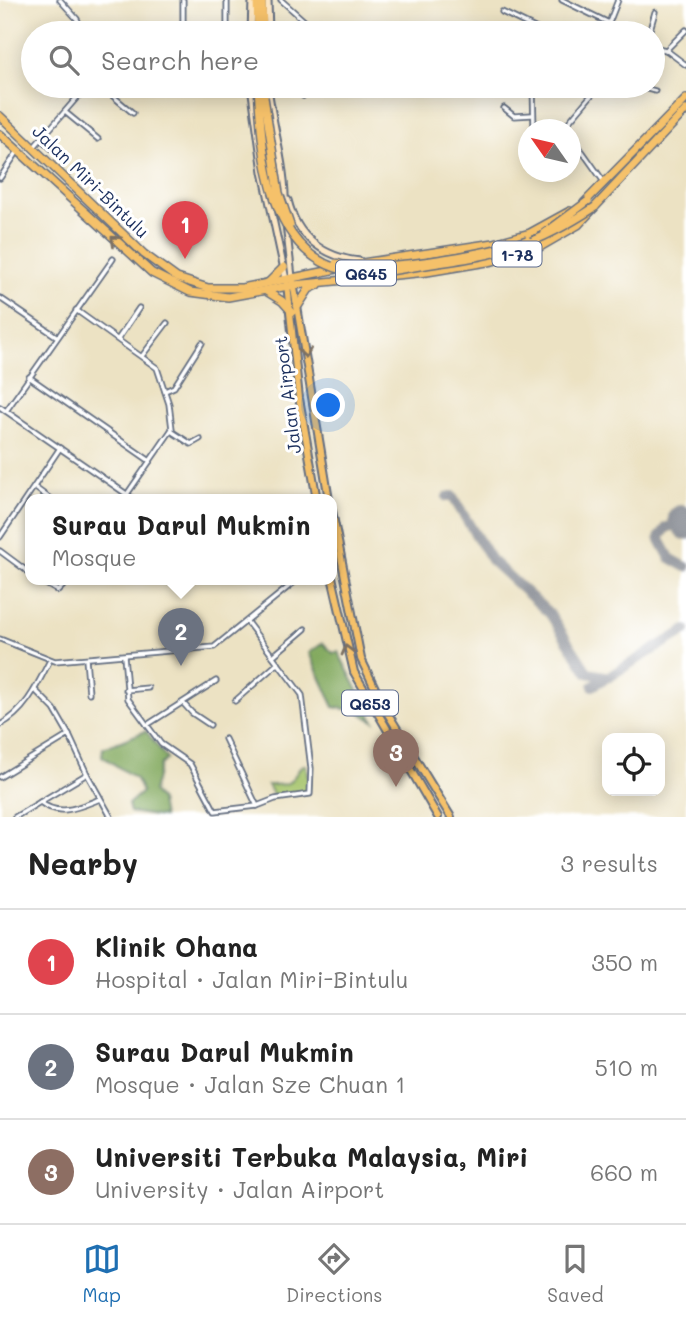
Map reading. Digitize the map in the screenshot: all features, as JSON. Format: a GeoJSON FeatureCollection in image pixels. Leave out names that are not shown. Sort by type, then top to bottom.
{"type":"FeatureCollection","features":[{"type":"Feature","properties":{"kind":"highway"},"geometry":{"type":"LineString","coordinates":[[254,0],[257,21]]}},
{"type":"Feature","properties":{"kind":"highway"},"geometry":{"type":"LineString","coordinates":[[262,0],[263,21]]}},
{"type":"Feature","properties":{"kind":"highway","name":"Q645"},"geometry":{"type":"LineString","coordinates":[[263,98],[264,137],[280,216],[299,246],[328,265],[346,271],[374,272],[496,255],[545,238],[595,207]]}},
{"type":"Feature","properties":{"kind":"highway","name":"Q645"},"geometry":{"type":"LineString","coordinates":[[264,98],[268,135],[284,213],[304,243],[333,262],[369,268],[509,247],[547,232],[588,201]]}},
{"type":"Feature","properties":{"kind":"highway","name":"Jalan Miri-Bintulu"},"geometry":{"type":"LineString","coordinates":[[0,134],[152,273],[174,286],[209,296],[290,282],[376,260],[513,238],[544,227],[588,201],[686,99]]}},
{"type":"Feature","properties":{"kind":"highway","name":"Jalan Miri-Bintulu"},"geometry":{"type":"LineString","coordinates":[[290,282],[322,284],[427,272],[524,253],[568,232],[686,110]]}},
{"type":"Feature","properties":{"kind":"highway","name":"Jalan Miri-Bintulu"},"geometry":{"type":"LineString","coordinates":[[0,116],[144,254],[177,278],[208,288],[265,287]]}},
{"type":"Feature","properties":{"kind":"highway"},"geometry":{"type":"LineString","coordinates":[[20,135],[22,141],[18,151],[35,149]]}},
{"type":"Feature","properties":{"kind":"highway"},"geometry":{"type":"LineString","coordinates":[[284,267],[265,287],[295,309],[309,289],[322,284]]}},
{"type":"Feature","properties":{"kind":"main road"},"geometry":{"type":"LineString","coordinates":[[252,21],[254,0]]}},
{"type":"Feature","properties":{"kind":"main road"},"geometry":{"type":"LineString","coordinates":[[268,0],[269,21]]}},
{"type":"Feature","properties":{"kind":"main road"},"geometry":{"type":"LineString","coordinates":[[253,98],[263,172],[284,267],[290,282]]}},
{"type":"Feature","properties":{"kind":"main road"},"geometry":{"type":"LineString","coordinates":[[266,98],[286,194],[298,228],[314,245],[342,259],[376,260]]}},
{"type":"Feature","properties":{"kind":"main road"},"geometry":{"type":"LineString","coordinates":[[286,194],[290,282]]}},
{"type":"Feature","properties":{"kind":"main road","name":"Jalan Airport"},"geometry":{"type":"LineString","coordinates":[[290,282],[328,494]]}},
{"type":"Feature","properties":{"kind":"main road","name":"Jalan Airport"},"geometry":{"type":"LineString","coordinates":[[295,309],[299,398],[316,494]]}},
{"type":"Feature","properties":{"kind":"main road","name":"Q653"},"geometry":{"type":"LineString","coordinates":[[337,539],[357,641],[368,675],[451,817]]}},
{"type":"Feature","properties":{"kind":"main road","name":"Q653"},"geometry":{"type":"LineString","coordinates":[[333,585],[354,672],[438,817]]}},
{"type":"Feature","properties":{"kind":"main road"},"geometry":{"type":"LineString","coordinates":[[441,801],[444,817]]}},
{"type":"Feature","properties":{"kind":"street"},"geometry":{"type":"LineString","coordinates":[[60,0],[78,21]]}},
{"type":"Feature","properties":{"kind":"street"},"geometry":{"type":"LineString","coordinates":[[183,0],[183,21]]}},
{"type":"Feature","properties":{"kind":"street"},"geometry":{"type":"LineString","coordinates":[[227,21],[228,0]]}},
{"type":"Feature","properties":{"kind":"street"},"geometry":{"type":"LineString","coordinates":[[281,0],[305,21]]}},
{"type":"Feature","properties":{"kind":"street"},"geometry":{"type":"LineString","coordinates":[[562,0],[605,21]]}},
{"type":"Feature","properties":{"kind":"street"},"geometry":{"type":"LineString","coordinates":[[610,21],[618,0]]}},
{"type":"Feature","properties":{"kind":"street"},"geometry":{"type":"LineString","coordinates":[[502,12],[520,21]]}},
{"type":"Feature","properties":{"kind":"street"},"geometry":{"type":"LineString","coordinates":[[652,21],[655,12]]}},
{"type":"Feature","properties":{"kind":"street"},"geometry":{"type":"LineString","coordinates":[[686,30],[666,50],[686,65]]}},
{"type":"Feature","properties":{"kind":"street"},"geometry":{"type":"LineString","coordinates":[[35,149],[77,98]]}},
{"type":"Feature","properties":{"kind":"street"},"geometry":{"type":"LineString","coordinates":[[115,98],[133,113]]}},
{"type":"Feature","properties":{"kind":"street"},"geometry":{"type":"LineString","coordinates":[[533,98],[533,119]]}},
{"type":"Feature","properties":{"kind":"street"},"geometry":{"type":"LineString","coordinates":[[573,119],[590,98]]}},
{"type":"Feature","properties":{"kind":"street"},"geometry":{"type":"LineString","coordinates":[[504,108],[514,116],[532,115]]}},
{"type":"Feature","properties":{"kind":"street"},"geometry":{"type":"LineString","coordinates":[[65,112],[98,139]]}},
{"type":"Feature","properties":{"kind":"street"},"geometry":{"type":"LineString","coordinates":[[42,140],[64,160]]}},
{"type":"Feature","properties":{"kind":"street"},"geometry":{"type":"LineString","coordinates":[[581,149],[606,184]]}},
{"type":"Feature","properties":{"kind":"street"},"geometry":{"type":"LineString","coordinates":[[0,178],[18,151]]}},
{"type":"Feature","properties":{"kind":"street"},"geometry":{"type":"LineString","coordinates":[[6,411],[113,259]]}},
{"type":"Feature","properties":{"kind":"street"},"geometry":{"type":"LineString","coordinates":[[0,298],[56,337]]}},
{"type":"Feature","properties":{"kind":"street"},"geometry":{"type":"LineString","coordinates":[[118,339],[139,308]]}},
{"type":"Feature","properties":{"kind":"street"},"geometry":{"type":"LineString","coordinates":[[0,407],[127,494],[171,431],[173,425],[165,391],[158,368],[76,310]]}},
{"type":"Feature","properties":{"kind":"street"},"geometry":{"type":"LineString","coordinates":[[142,356],[166,323]]}},
{"type":"Feature","properties":{"kind":"street"},"geometry":{"type":"LineString","coordinates":[[165,391],[174,387],[202,343]]}},
{"type":"Feature","properties":{"kind":"street"},"geometry":{"type":"LineString","coordinates":[[29,377],[150,461]]}},
{"type":"Feature","properties":{"kind":"street"},"geometry":{"type":"LineString","coordinates":[[171,431],[191,444],[200,439]]}},
{"type":"Feature","properties":{"kind":"street"},"geometry":{"type":"LineString","coordinates":[[29,494],[60,448]]}},
{"type":"Feature","properties":{"kind":"street"},"geometry":{"type":"LineString","coordinates":[[34,487],[44,494]]}},
{"type":"Feature","properties":{"kind":"street"},"geometry":{"type":"LineString","coordinates":[[0,537],[25,500]]}},
{"type":"Feature","properties":{"kind":"street"},"geometry":{"type":"LineString","coordinates":[[0,551],[25,570]]}},
{"type":"Feature","properties":{"kind":"street"},"geometry":{"type":"LineString","coordinates":[[48,585],[58,591],[64,585]]}},
{"type":"Feature","properties":{"kind":"street"},"geometry":{"type":"LineString","coordinates":[[0,639],[49,661],[214,648],[291,585]]}},
{"type":"Feature","properties":{"kind":"street"},"geometry":{"type":"LineString","coordinates":[[124,656],[128,699],[161,744],[190,764],[215,811],[257,806],[275,799],[308,796],[312,790],[302,695],[247,622]]}},
{"type":"Feature","properties":{"kind":"street"},"geometry":{"type":"LineString","coordinates":[[273,656],[305,629]]}},
{"type":"Feature","properties":{"kind":"street"},"geometry":{"type":"LineString","coordinates":[[86,659],[89,694]]}},
{"type":"Feature","properties":{"kind":"street"},"geometry":{"type":"LineString","coordinates":[[0,725],[15,716],[35,690],[49,661]]}},
{"type":"Feature","properties":{"kind":"street"},"geometry":{"type":"LineString","coordinates":[[235,701],[278,663]]}},
{"type":"Feature","properties":{"kind":"street"},"geometry":{"type":"LineString","coordinates":[[147,725],[216,681]]}},
{"type":"Feature","properties":{"kind":"street"},"geometry":{"type":"LineString","coordinates":[[126,690],[148,688]]}},
{"type":"Feature","properties":{"kind":"street"},"geometry":{"type":"LineString","coordinates":[[35,690],[54,709],[111,817]]}},
{"type":"Feature","properties":{"kind":"street"},"geometry":{"type":"LineString","coordinates":[[183,703],[210,725]]}},
{"type":"Feature","properties":{"kind":"street"},"geometry":{"type":"LineString","coordinates":[[0,777],[69,735]]}},
{"type":"Feature","properties":{"kind":"street"},"geometry":{"type":"LineString","coordinates":[[225,739],[257,806]]}},
{"type":"Feature","properties":{"kind":"street"},"geometry":{"type":"LineString","coordinates":[[15,817],[87,774]]}},
{"type":"Feature","properties":{"kind":"street"},"geometry":{"type":"LineString","coordinates":[[40,802],[49,813],[58,815],[100,799]]}},
{"type":"Feature","properties":{"kind":"green space"},"geometry":{"type":"Polygon","coordinates":[[[323,643],[333,653],[338,652],[374,721],[357,711],[334,707],[309,653],[323,643]]]}},
{"type":"Feature","properties":{"kind":"green space"},"geometry":{"type":"Polygon","coordinates":[[[146,731],[167,759],[160,765],[153,792],[160,801],[163,817],[130,812],[128,804],[142,792],[136,779],[102,756],[103,748],[146,731]]]}},
{"type":"Feature","properties":{"kind":"green space"},"geometry":{"type":"Polygon","coordinates":[[[306,765],[309,784],[306,792],[274,796],[268,785],[288,783],[301,766],[306,765]]]}},
{"type":"Feature","properties":{"kind":"taxiway"},"geometry":{"type":"LineString","coordinates":[[447,497],[452,496],[491,560],[550,614],[588,673],[610,677]]}},
{"type":"Feature","properties":{"kind":"taxiway"},"geometry":{"type":"LineString","coordinates":[[686,525],[667,527],[659,538],[670,558],[686,567]]}},
{"type":"Feature","properties":{"kind":"taxiway"},"geometry":{"type":"LineString","coordinates":[[593,686],[686,630]]}},
{"type":"Feature","properties":{"kind":"runway"},"geometry":{"type":"LineString","coordinates":[[681,518],[686,527]]}},
{"type":"Feature","properties":{"kind":"place","name":"Klinik Ohana"},"geometry":{"type":"Point","coordinates":[185,259]}},
{"type":"Feature","properties":{"kind":"place","name":"Surau Darul Mukmin"},"geometry":{"type":"Point","coordinates":[181,666]}},
{"type":"Feature","properties":{"kind":"place","name":"Universiti Terbuka Malaysia, Miri"},"geometry":{"type":"Point","coordinates":[396,787]}}]}
